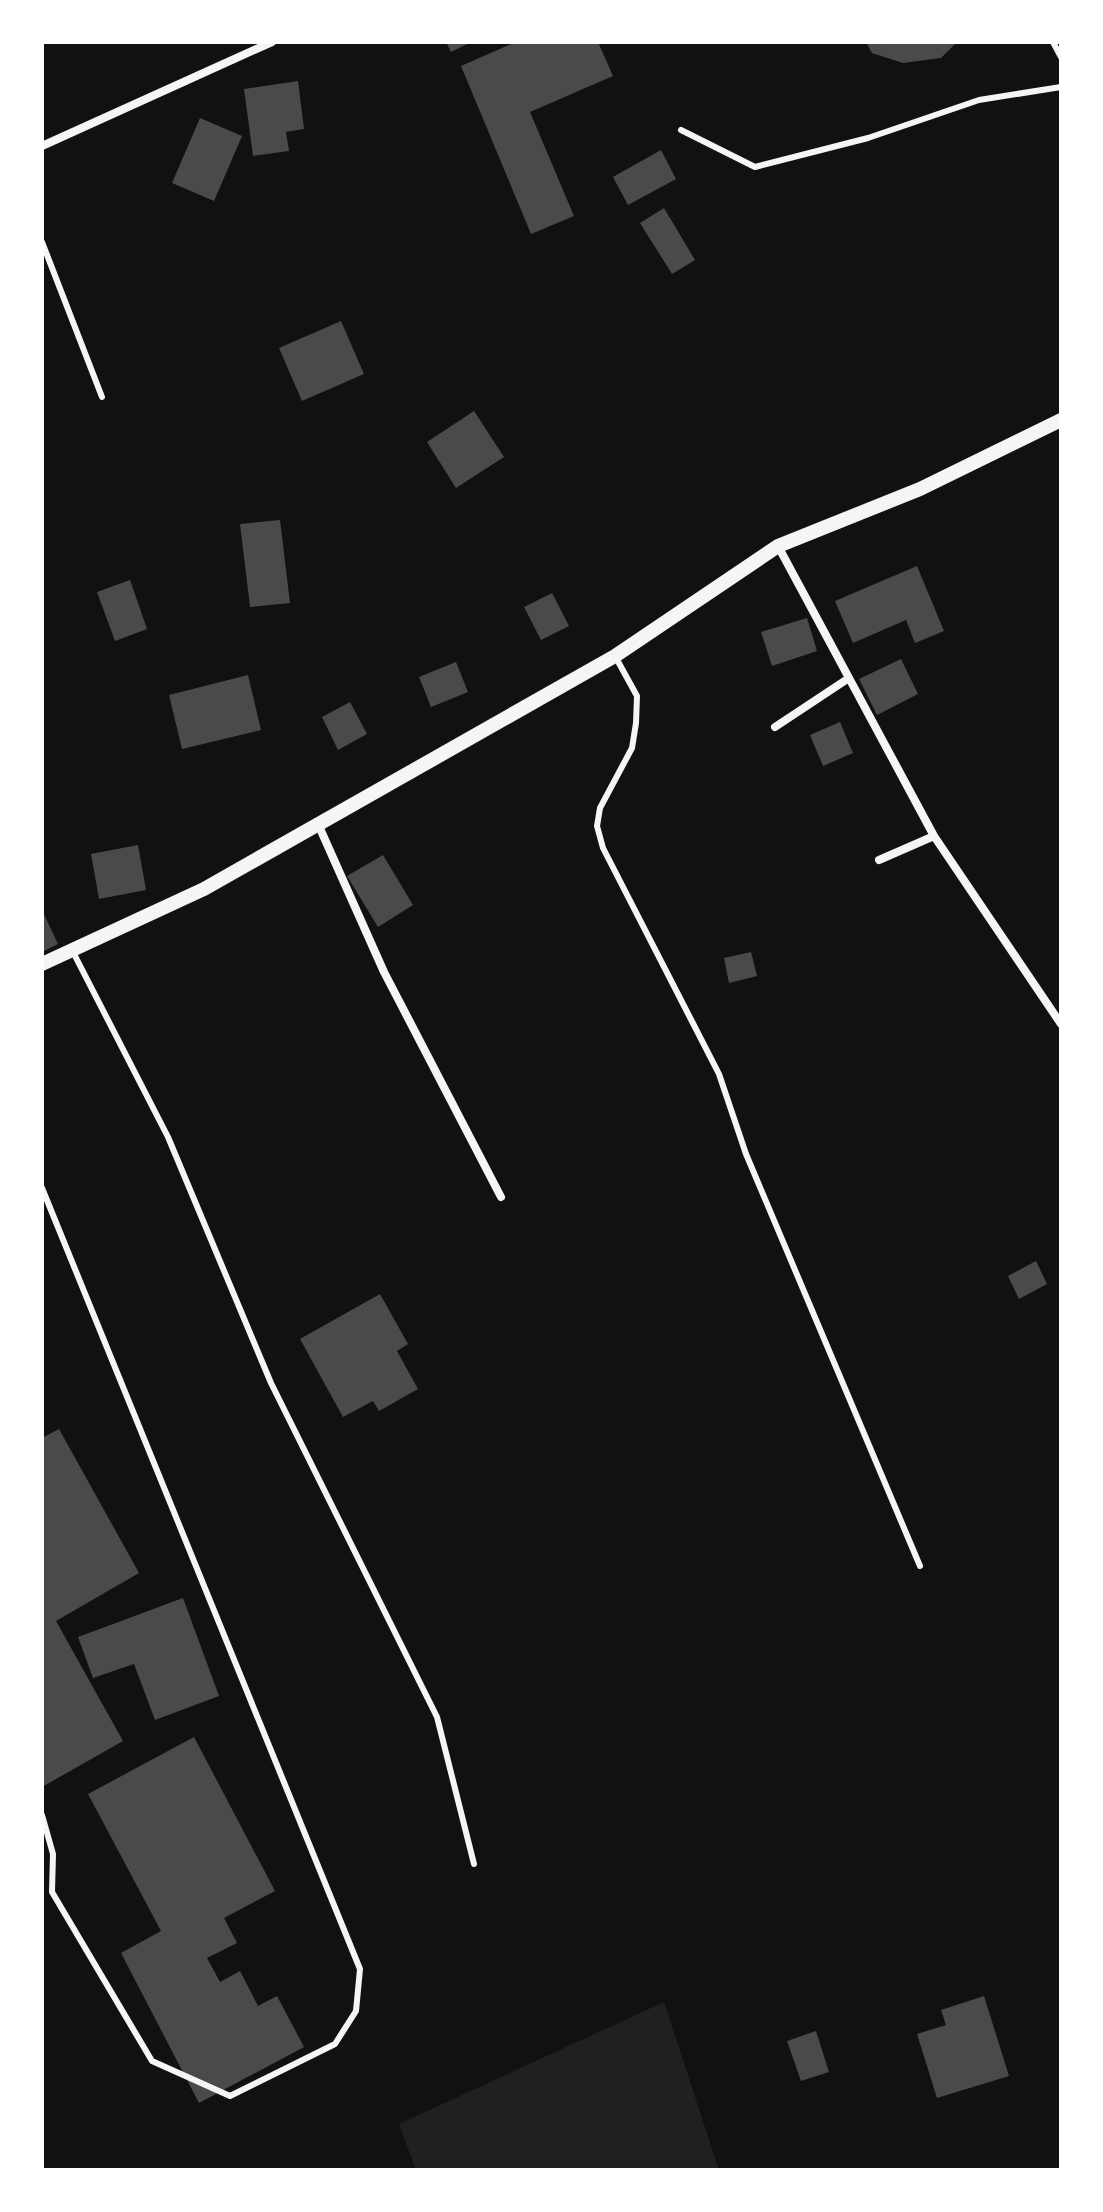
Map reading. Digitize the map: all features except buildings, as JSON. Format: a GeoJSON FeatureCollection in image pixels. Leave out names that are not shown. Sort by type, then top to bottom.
{"type":"FeatureCollection","features":[{"type":"Feature","properties":{"kind":"street"},"geometry":{"type":"LineString","coordinates":[[42,146],[272,42]]}},
{"type":"Feature","properties":{"kind":"street"},"geometry":{"type":"LineString","coordinates":[[42,964],[204,889],[615,656],[778,546],[920,489],[1061,420]]}},
{"type":"Feature","properties":{"kind":"street"},"geometry":{"type":"LineString","coordinates":[[778,546],[934,836],[1061,1024]]}},
{"type":"Feature","properties":{"kind":"street"},"geometry":{"type":"LineString","coordinates":[[775,727],[849,678]]}},
{"type":"Feature","properties":{"kind":"street"},"geometry":{"type":"LineString","coordinates":[[318,824],[384,972],[501,1197]]}},
{"type":"Feature","properties":{"kind":"street"},"geometry":{"type":"LineString","coordinates":[[879,860],[934,836]]}},
{"type":"Feature","properties":{"kind":"lane"},"geometry":{"type":"LineString","coordinates":[[1053,42],[1061,57]]}},
{"type":"Feature","properties":{"kind":"lane"},"geometry":{"type":"LineString","coordinates":[[681,130],[755,167],[868,138],[979,100],[1061,87]]}},
{"type":"Feature","properties":{"kind":"lane"},"geometry":{"type":"LineString","coordinates":[[42,242],[102,397]]}},
{"type":"Feature","properties":{"kind":"lane"},"geometry":{"type":"LineString","coordinates":[[615,656],[637,696],[636,723],[632,748],[600,808],[597,826],[603,848],[719,1074],[746,1154],[920,1566]]}},
{"type":"Feature","properties":{"kind":"lane"},"geometry":{"type":"LineString","coordinates":[[72,950],[168,1137],[271,1383],[437,1717],[474,1864]]}},
{"type":"Feature","properties":{"kind":"lane"},"geometry":{"type":"LineString","coordinates":[[42,1188],[360,1969],[356,2011],[335,2044],[230,2096],[152,2061],[52,1892],[53,1854],[42,1815]]}},
{"type":"Feature","properties":{"kind":"shaded area"},"geometry":{"type":"Polygon","coordinates":[[[664,2002],[719,2170],[416,2170],[399,2124],[664,2002]]]}}]}
